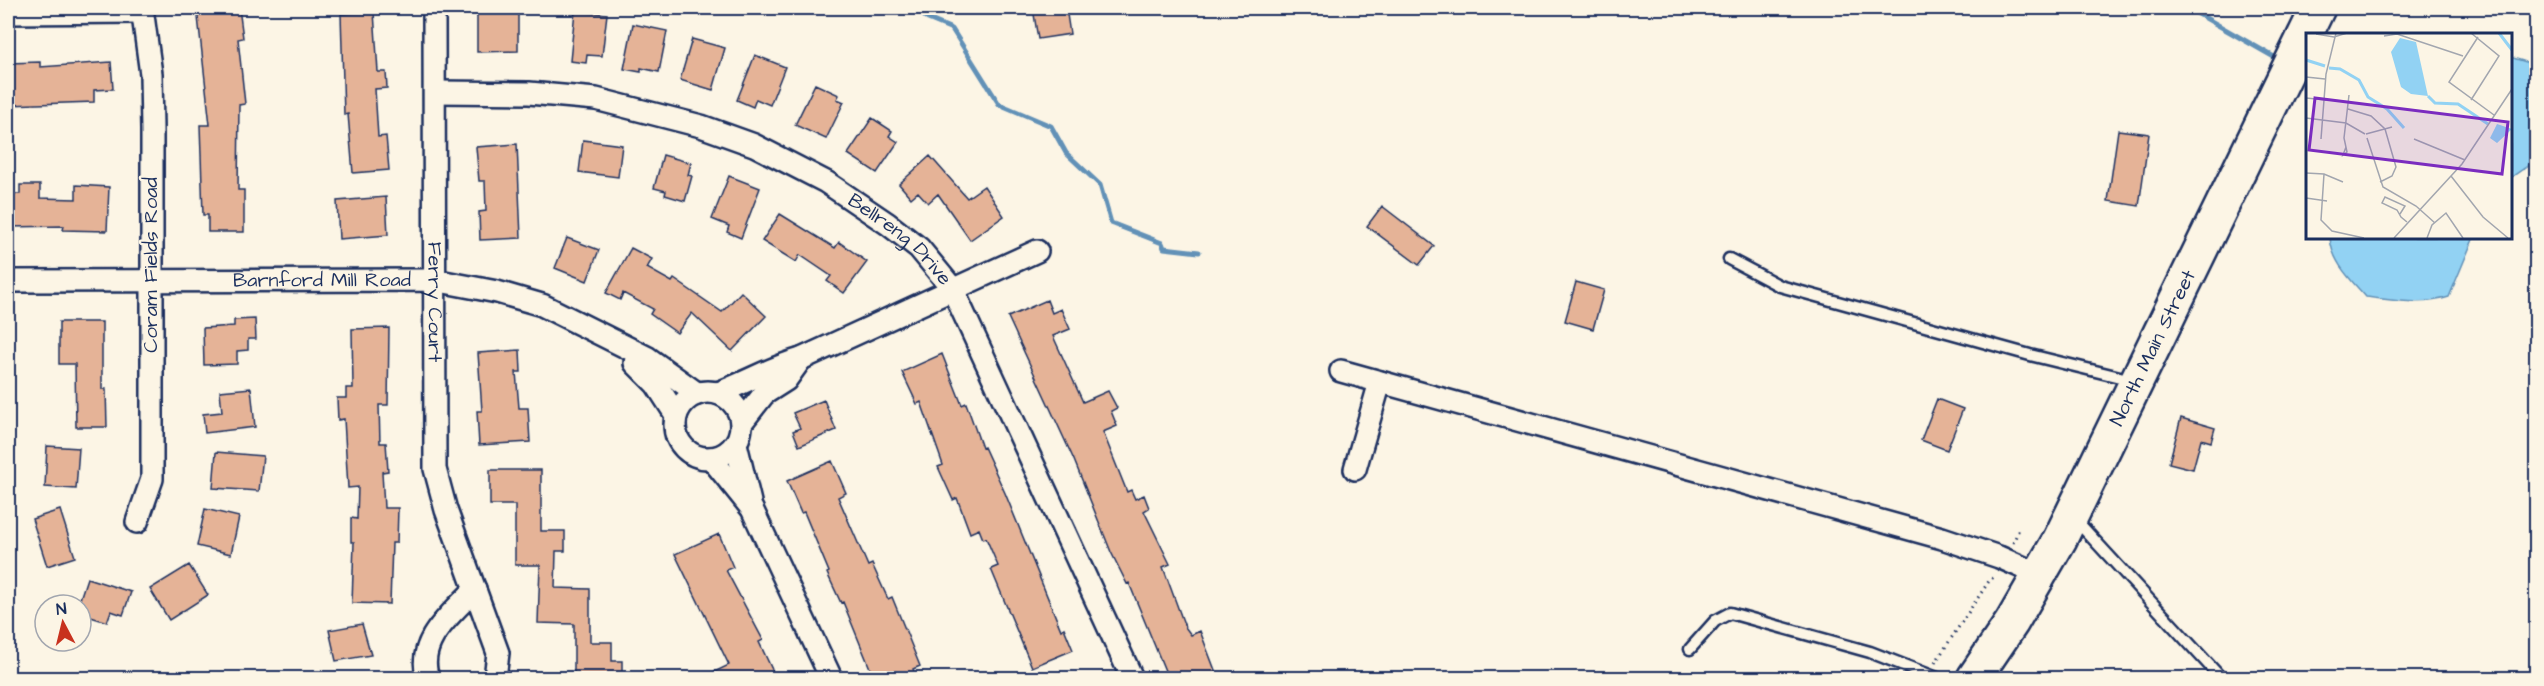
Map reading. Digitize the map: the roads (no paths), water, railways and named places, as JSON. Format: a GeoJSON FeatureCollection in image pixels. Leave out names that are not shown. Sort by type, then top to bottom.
{"type":"FeatureCollection","features":[{"type":"Feature","properties":{"kind":"main road","name":"North Main Street"},"geometry":{"type":"LineString","coordinates":[[1974,678],[2040,575],[2072,516],[2318,8]]}},
{"type":"Feature","properties":{"kind":"street","name":"Ferry Court"},"geometry":{"type":"LineString","coordinates":[[434,8],[435,469],[446,510],[498,653],[495,678]]}},
{"type":"Feature","properties":{"kind":"street"},"geometry":{"type":"LineString","coordinates":[[8,13],[142,10]]}},
{"type":"Feature","properties":{"kind":"street","name":"Coram Fields Road"},"geometry":{"type":"LineString","coordinates":[[137,522],[152,478],[151,74],[142,10]]}},
{"type":"Feature","properties":{"kind":"street","name":"Bellreng Drive"},"geometry":{"type":"LineString","coordinates":[[435,92],[529,93],[596,99],[701,126],[754,145],[826,182],[919,248],[952,288],[1132,678]]}},
{"type":"Feature","properties":{"kind":"street"},"geometry":{"type":"LineString","coordinates":[[676,415],[679,406],[708,393],[752,380],[777,366],[801,358],[1037,251]]}},
{"type":"Feature","properties":{"kind":"street","name":"Barnford Mill Road"},"geometry":{"type":"LineString","coordinates":[[8,281],[434,280],[497,292],[542,305],[621,347],[648,358],[708,393],[730,399],[738,409],[742,422],[736,444],[752,509],[831,678]]}},
{"type":"Feature","properties":{"kind":"street","name":"Barnford Mill Road"},"geometry":{"type":"LineString","coordinates":[[621,347],[656,384],[676,415],[675,428],[679,441],[687,451],[698,457],[711,458],[752,509]]}},
{"type":"Feature","properties":{"kind":"street"},"geometry":{"type":"LineString","coordinates":[[742,422],[764,394],[786,380],[801,358]]}},
{"type":"Feature","properties":{"kind":"street"},"geometry":{"type":"LineString","coordinates":[[1341,371],[1942,538],[1999,556],[2040,575]]}},
{"type":"Feature","properties":{"kind":"street"},"geometry":{"type":"LineString","coordinates":[[1355,469],[1380,382]]}},
{"type":"Feature","properties":{"kind":"street"},"geometry":{"type":"LineString","coordinates":[[711,458],[730,451],[736,444]]}},
{"type":"Feature","properties":{"kind":"street"},"geometry":{"type":"LineString","coordinates":[[428,678],[424,661],[426,648],[434,634],[475,589]]}},
{"type":"Feature","properties":{"kind":"lane"},"geometry":{"type":"LineString","coordinates":[[1729,259],[1780,286],[2018,352],[2138,381]]}},
{"type":"Feature","properties":{"kind":"lane"},"geometry":{"type":"LineString","coordinates":[[2072,516],[2221,678]]}},
{"type":"Feature","properties":{"kind":"lane"},"geometry":{"type":"LineString","coordinates":[[1690,648],[1715,621],[1730,613],[1870,652],[1937,678]]}},
{"type":"Feature","properties":{"kind":"water"},"geometry":{"type":"Polygon","coordinates":[[[2511,57],[2536,65],[2536,160],[2511,177],[2511,57]]]}},
{"type":"Feature","properties":{"kind":"water"},"geometry":{"type":"Polygon","coordinates":[[[2330,238],[2474,238],[2449,297],[2418,302],[2366,297],[2348,277],[2331,246],[2330,238]]]}},
{"type":"Feature","properties":{"kind":"waterway"},"geometry":{"type":"LineString","coordinates":[[915,8],[928,19],[952,29],[999,104],[1051,126],[1066,153],[1100,185],[1111,223],[1162,243],[1164,248],[1199,252]]}},
{"type":"Feature","properties":{"kind":"waterway"},"geometry":{"type":"LineString","coordinates":[[2188,8],[2281,61]]}}]}
